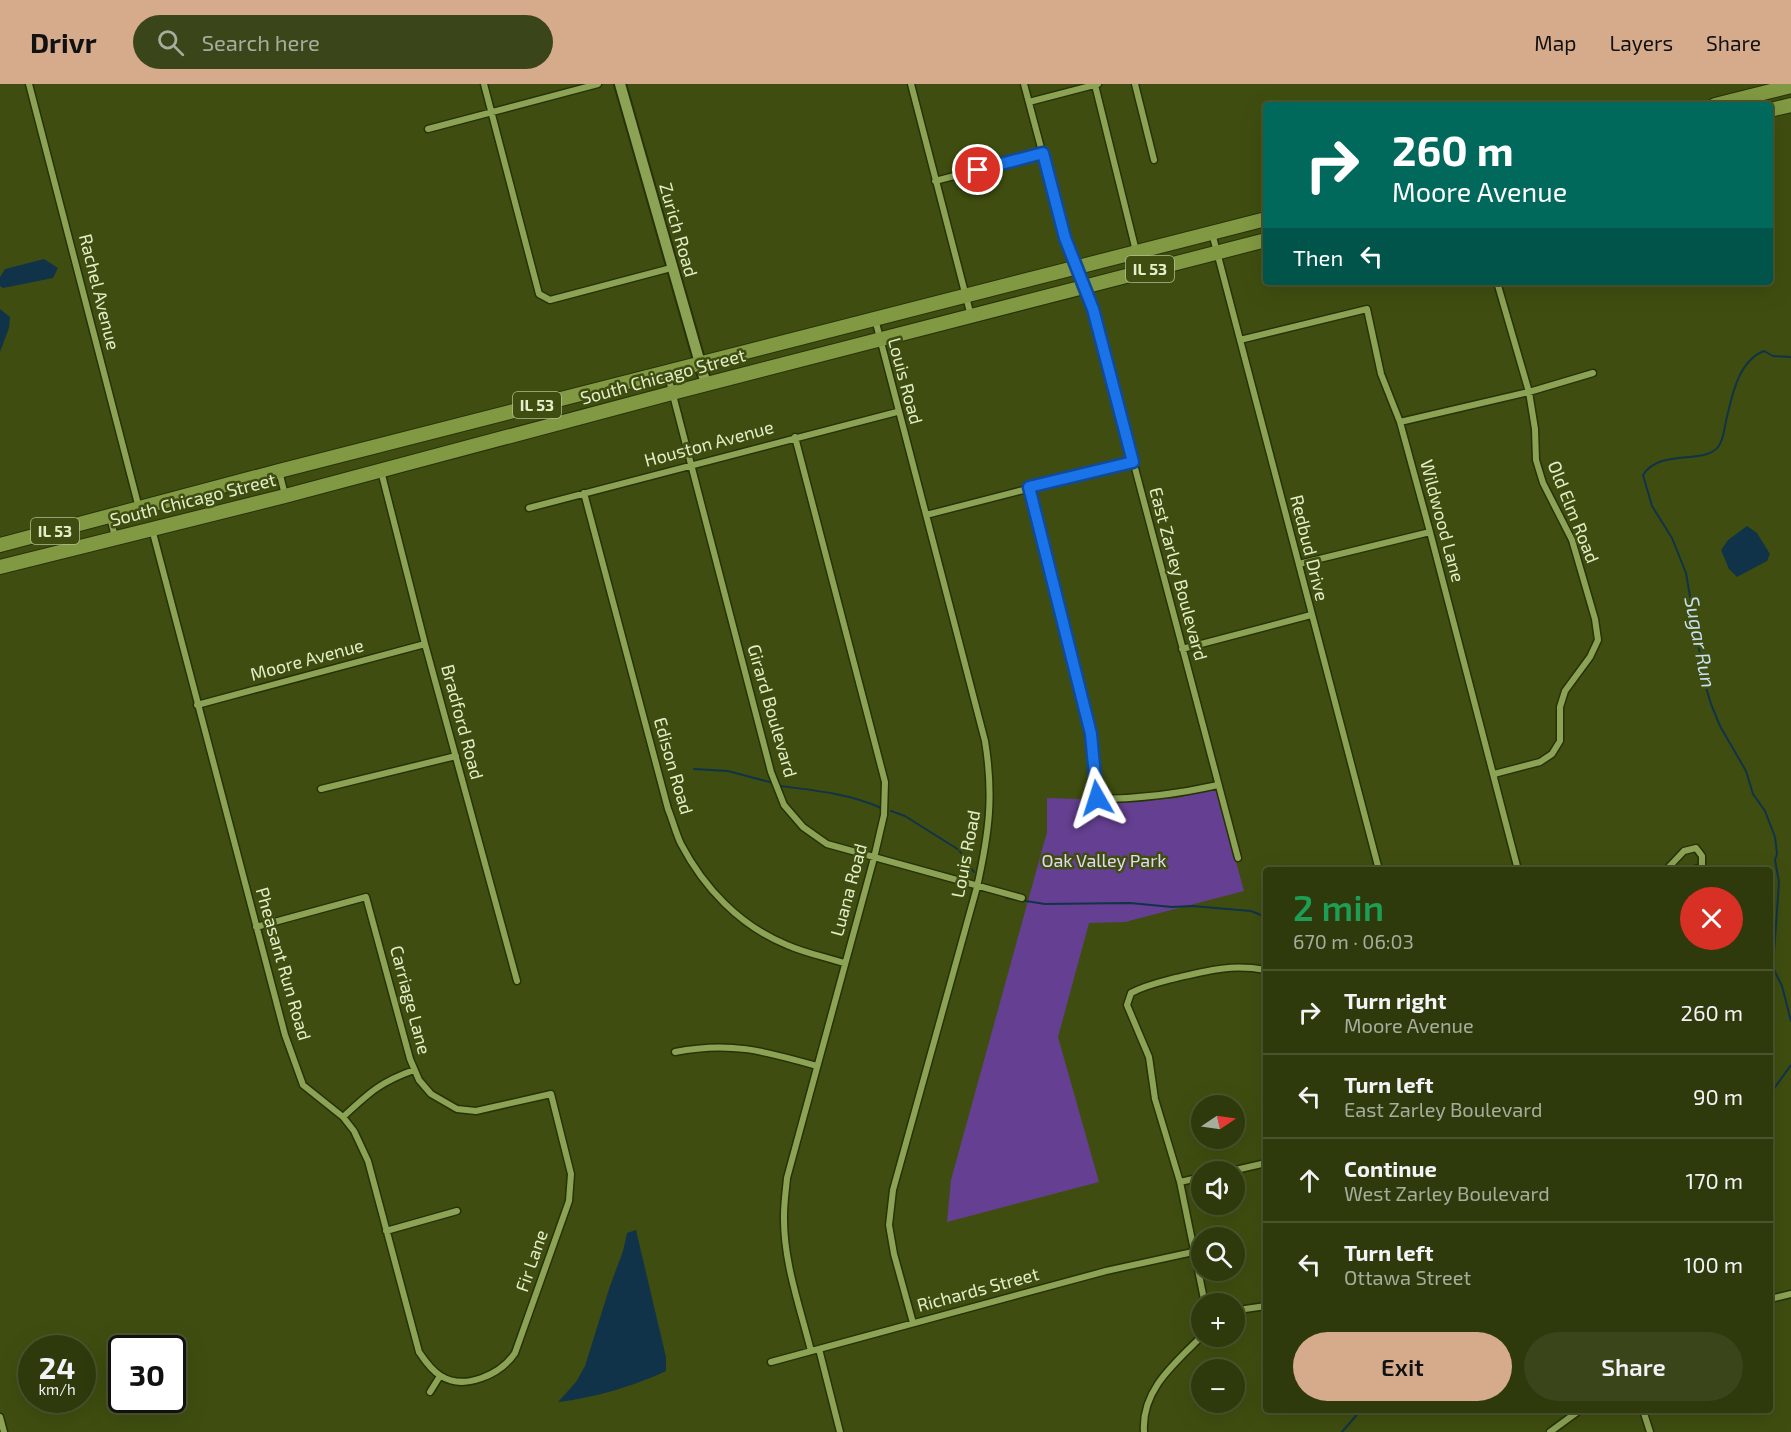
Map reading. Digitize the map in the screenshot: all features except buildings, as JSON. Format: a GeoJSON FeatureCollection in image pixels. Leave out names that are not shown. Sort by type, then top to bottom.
{"type":"FeatureCollection","features":[{"type":"Feature","properties":{"kind":"main road"},"geometry":{"type":"LineString","coordinates":[[1727,102],[1791,86]]}},
{"type":"Feature","properties":{"kind":"main road"},"geometry":{"type":"LineString","coordinates":[[1773,109],[1791,105]]}},
{"type":"Feature","properties":{"kind":"main road","name":"South Chicago Street"},"geometry":{"type":"LineString","coordinates":[[0,545],[279,471],[1263,220]]}},
{"type":"Feature","properties":{"kind":"main road","name":"South Chicago Street"},"geometry":{"type":"LineString","coordinates":[[0,567],[285,496],[706,384],[1263,241]]}},
{"type":"Feature","properties":{"kind":"street","name":"Rachel Avenue"},"geometry":{"type":"LineString","coordinates":[[29,84],[139,508]]}},
{"type":"Feature","properties":{"kind":"street"},"geometry":{"type":"LineString","coordinates":[[484,84],[540,294],[550,300],[671,268]]}},
{"type":"Feature","properties":{"kind":"street"},"geometry":{"type":"LineString","coordinates":[[428,129],[598,84]]}},
{"type":"Feature","properties":{"kind":"street","name":"Zurich Road"},"geometry":{"type":"LineString","coordinates":[[620,84],[706,384]]}},
{"type":"Feature","properties":{"kind":"street"},"geometry":{"type":"LineString","coordinates":[[911,84],[971,316]]}},
{"type":"Feature","properties":{"kind":"street","name":"East Zarley Boulevard"},"geometry":{"type":"LineString","coordinates":[[1024,84],[1065,238],[1093,309],[1238,858]]}},
{"type":"Feature","properties":{"kind":"street"},"geometry":{"type":"LineString","coordinates":[[1029,102],[1096,84],[1136,252]]}},
{"type":"Feature","properties":{"kind":"street"},"geometry":{"type":"LineString","coordinates":[[1136,84],[1154,160]]}},
{"type":"Feature","properties":{"kind":"street"},"geometry":{"type":"LineString","coordinates":[[935,181],[1043,153]]}},
{"type":"Feature","properties":{"kind":"street","name":"Redbud Drive"},"geometry":{"type":"LineString","coordinates":[[1212,233],[1378,867]]}},
{"type":"Feature","properties":{"kind":"street","name":"Old Elm Road"},"geometry":{"type":"LineString","coordinates":[[1494,774],[1540,762],[1552,754],[1560,741],[1560,707],[1565,691],[1590,657],[1598,640],[1595,620],[1572,540],[1543,483],[1536,460],[1535,429],[1529,392],[1498,285]]}},
{"type":"Feature","properties":{"kind":"street","name":"Wildwood Lane"},"geometry":{"type":"LineString","coordinates":[[1239,340],[1367,309],[1381,374],[1400,422],[1517,867]]}},
{"type":"Feature","properties":{"kind":"street","name":"Louis Road"},"geometry":{"type":"LineString","coordinates":[[874,319],[985,741],[990,773],[987,842],[977,887],[893,1190],[889,1226],[894,1254],[913,1323]]}},
{"type":"Feature","properties":{"kind":"street","name":"Girard Boulevard"},"geometry":{"type":"LineString","coordinates":[[666,372],[771,772],[784,806],[803,827],[827,844],[1022,898]]}},
{"type":"Feature","properties":{"kind":"street"},"geometry":{"type":"LineString","coordinates":[[1400,422],[1529,392],[1593,373]]}},
{"type":"Feature","properties":{"kind":"street","name":"Houston Avenue"},"geometry":{"type":"LineString","coordinates":[[529,508],[690,464],[897,412]]}},
{"type":"Feature","properties":{"kind":"street","name":"Luana Road"},"geometry":{"type":"LineString","coordinates":[[795,437],[885,782],[884,815],[874,858],[787,1178],[784,1214],[785,1245],[789,1265],[840,1432]]}},
{"type":"Feature","properties":{"kind":"street"},"geometry":{"type":"LineString","coordinates":[[926,515],[1133,462]]}},
{"type":"Feature","properties":{"kind":"street","name":"Bradford Road"},"geometry":{"type":"LineString","coordinates":[[381,470],[425,644],[516,981]]}},
{"type":"Feature","properties":{"kind":"street"},"geometry":{"type":"LineString","coordinates":[[279,471],[285,496]]}},
{"type":"Feature","properties":{"kind":"street"},"geometry":{"type":"LineString","coordinates":[[1029,487],[1091,734],[1097,798],[1138,799],[1181,794],[1218,785]]}},
{"type":"Feature","properties":{"kind":"street","name":"Edison Road"},"geometry":{"type":"LineString","coordinates":[[584,493],[668,809],[681,843],[704,880],[729,909],[755,929],[787,945],[844,963]]}},
{"type":"Feature","properties":{"kind":"street"},"geometry":{"type":"LineString","coordinates":[[110,517],[115,537]]}},
{"type":"Feature","properties":{"kind":"street","name":"Pheasant Run Road"},"geometry":{"type":"LineString","coordinates":[[152,529],[285,1035],[303,1085],[342,1117],[354,1131],[368,1161],[415,1343],[427,1363],[440,1376]]}},
{"type":"Feature","properties":{"kind":"street"},"geometry":{"type":"LineString","coordinates":[[1299,564],[1430,532]]}},
{"type":"Feature","properties":{"kind":"street"},"geometry":{"type":"LineString","coordinates":[[1182,649],[1311,615]]}},
{"type":"Feature","properties":{"kind":"street","name":"Moore Avenue"},"geometry":{"type":"LineString","coordinates":[[197,705],[425,644]]}},
{"type":"Feature","properties":{"kind":"street"},"geometry":{"type":"LineString","coordinates":[[321,789],[456,756]]}},
{"type":"Feature","properties":{"kind":"street"},"geometry":{"type":"LineString","coordinates":[[1667,867],[1684,851],[1696,848],[1702,856],[1702,867]]}},
{"type":"Feature","properties":{"kind":"street","name":"Carriage Lane"},"geometry":{"type":"LineString","coordinates":[[256,927],[366,897],[410,1059],[418,1080],[430,1094],[457,1109],[477,1112],[551,1094]]}},
{"type":"Feature","properties":{"kind":"street"},"geometry":{"type":"LineString","coordinates":[[1191,1241],[1180,1182],[1155,1099],[1149,1057],[1127,1005],[1131,993],[1143,987],[1220,967],[1263,970]]}},
{"type":"Feature","properties":{"kind":"street"},"geometry":{"type":"LineString","coordinates":[[675,1052],[698,1047],[749,1048],[817,1066]]}},
{"type":"Feature","properties":{"kind":"street"},"geometry":{"type":"LineString","coordinates":[[342,1117],[378,1086],[414,1070]]}},
{"type":"Feature","properties":{"kind":"street","name":"Fir Lane"},"geometry":{"type":"LineString","coordinates":[[440,1376],[462,1381],[490,1375],[502,1369],[515,1353],[569,1201],[571,1187],[571,1174],[551,1094]]}},
{"type":"Feature","properties":{"kind":"street"},"geometry":{"type":"LineString","coordinates":[[1245,1168],[1263,1164]]}},
{"type":"Feature","properties":{"kind":"street"},"geometry":{"type":"LineString","coordinates":[[1180,1182],[1191,1180]]}},
{"type":"Feature","properties":{"kind":"street"},"geometry":{"type":"LineString","coordinates":[[386,1231],[457,1211]]}},
{"type":"Feature","properties":{"kind":"street","name":"Richards Street"},"geometry":{"type":"LineString","coordinates":[[771,1362],[1094,1274],[1191,1252]]}},
{"type":"Feature","properties":{"kind":"street"},"geometry":{"type":"LineString","coordinates":[[1773,1298],[1791,1294]]}},
{"type":"Feature","properties":{"kind":"street"},"geometry":{"type":"LineString","coordinates":[[1245,1310],[1263,1307]]}},
{"type":"Feature","properties":{"kind":"street"},"geometry":{"type":"LineString","coordinates":[[1142,1432],[1144,1416],[1151,1395],[1166,1370],[1191,1346]]}},
{"type":"Feature","properties":{"kind":"street"},"geometry":{"type":"LineString","coordinates":[[430,1392],[440,1376]]}},
{"type":"Feature","properties":{"kind":"street"},"geometry":{"type":"LineString","coordinates":[[1550,1432],[1576,1413]]}},
{"type":"Feature","properties":{"kind":"street"},"geometry":{"type":"LineString","coordinates":[[1644,1413],[1650,1432]]}},
{"type":"Feature","properties":{"kind":"street"},"geometry":{"type":"LineString","coordinates":[[0,1417],[4,1432]]}},
{"type":"Feature","properties":{"kind":"green space","name":"Oak Valley Park"},"geometry":{"type":"Polygon","coordinates":[[[1216,788],[1244,891],[1125,922],[1089,923],[1058,1037],[1099,1182],[947,1222],[951,1180],[1047,832],[1047,798],[1140,801],[1178,798],[1216,788]]]}},
{"type":"Feature","properties":{"kind":"water"},"geometry":{"type":"Polygon","coordinates":[[[44,259],[58,268],[53,278],[3,288],[0,286],[0,277],[5,269],[44,259]]]}},
{"type":"Feature","properties":{"kind":"water"},"geometry":{"type":"Polygon","coordinates":[[[0,309],[10,317],[9,328],[0,352],[0,309]]]}},
{"type":"Feature","properties":{"kind":"water"},"geometry":{"type":"Polygon","coordinates":[[[1747,526],[1757,533],[1770,554],[1767,561],[1737,577],[1729,569],[1721,550],[1728,540],[1747,526]]]}},
{"type":"Feature","properties":{"kind":"water"},"geometry":{"type":"Polygon","coordinates":[[[636,1230],[666,1357],[666,1371],[614,1391],[558,1402],[576,1382],[585,1366],[627,1233],[636,1230]]]}},
{"type":"Feature","properties":{"kind":"waterway","name":"Sugar Run"},"geometry":{"type":"LineString","coordinates":[[1791,357],[1773,356],[1764,351],[1748,363],[1734,391],[1718,447],[1703,455],[1660,462],[1643,475],[1652,506],[1672,538],[1686,573],[1705,684],[1711,704],[1720,726],[1746,771],[1753,794],[1765,811],[1775,837],[1777,854],[1775,860],[1779,882],[1773,968],[1782,986],[1791,1021]]}},
{"type":"Feature","properties":{"kind":"waterway"},"geometry":{"type":"LineString","coordinates":[[694,769],[728,771],[773,783]]}},
{"type":"Feature","properties":{"kind":"waterway"},"geometry":{"type":"LineString","coordinates":[[780,786],[845,796],[881,808]]}},
{"type":"Feature","properties":{"kind":"waterway"},"geometry":{"type":"LineString","coordinates":[[891,811],[905,816],[959,850],[974,872]]}},
{"type":"Feature","properties":{"kind":"waterway"},"geometry":{"type":"LineString","coordinates":[[1006,898],[1045,904],[1130,903],[1172,907],[1192,906],[1251,911],[1263,916]]}},
{"type":"Feature","properties":{"kind":"waterway","name":"Sugar Run"},"geometry":{"type":"LineString","coordinates":[[1773,1090],[1791,1065]]}},
{"type":"Feature","properties":{"kind":"waterway","name":"Sugar Run"},"geometry":{"type":"LineString","coordinates":[[1342,1432],[1358,1413]]}},
{"type":"Feature","properties":{"kind":"route"},"geometry":{"type":"LineString","coordinates":[[978,170],[1043,153],[1065,238],[1093,309],[1133,462],[1029,487],[1091,734],[1097,798]]}}]}
